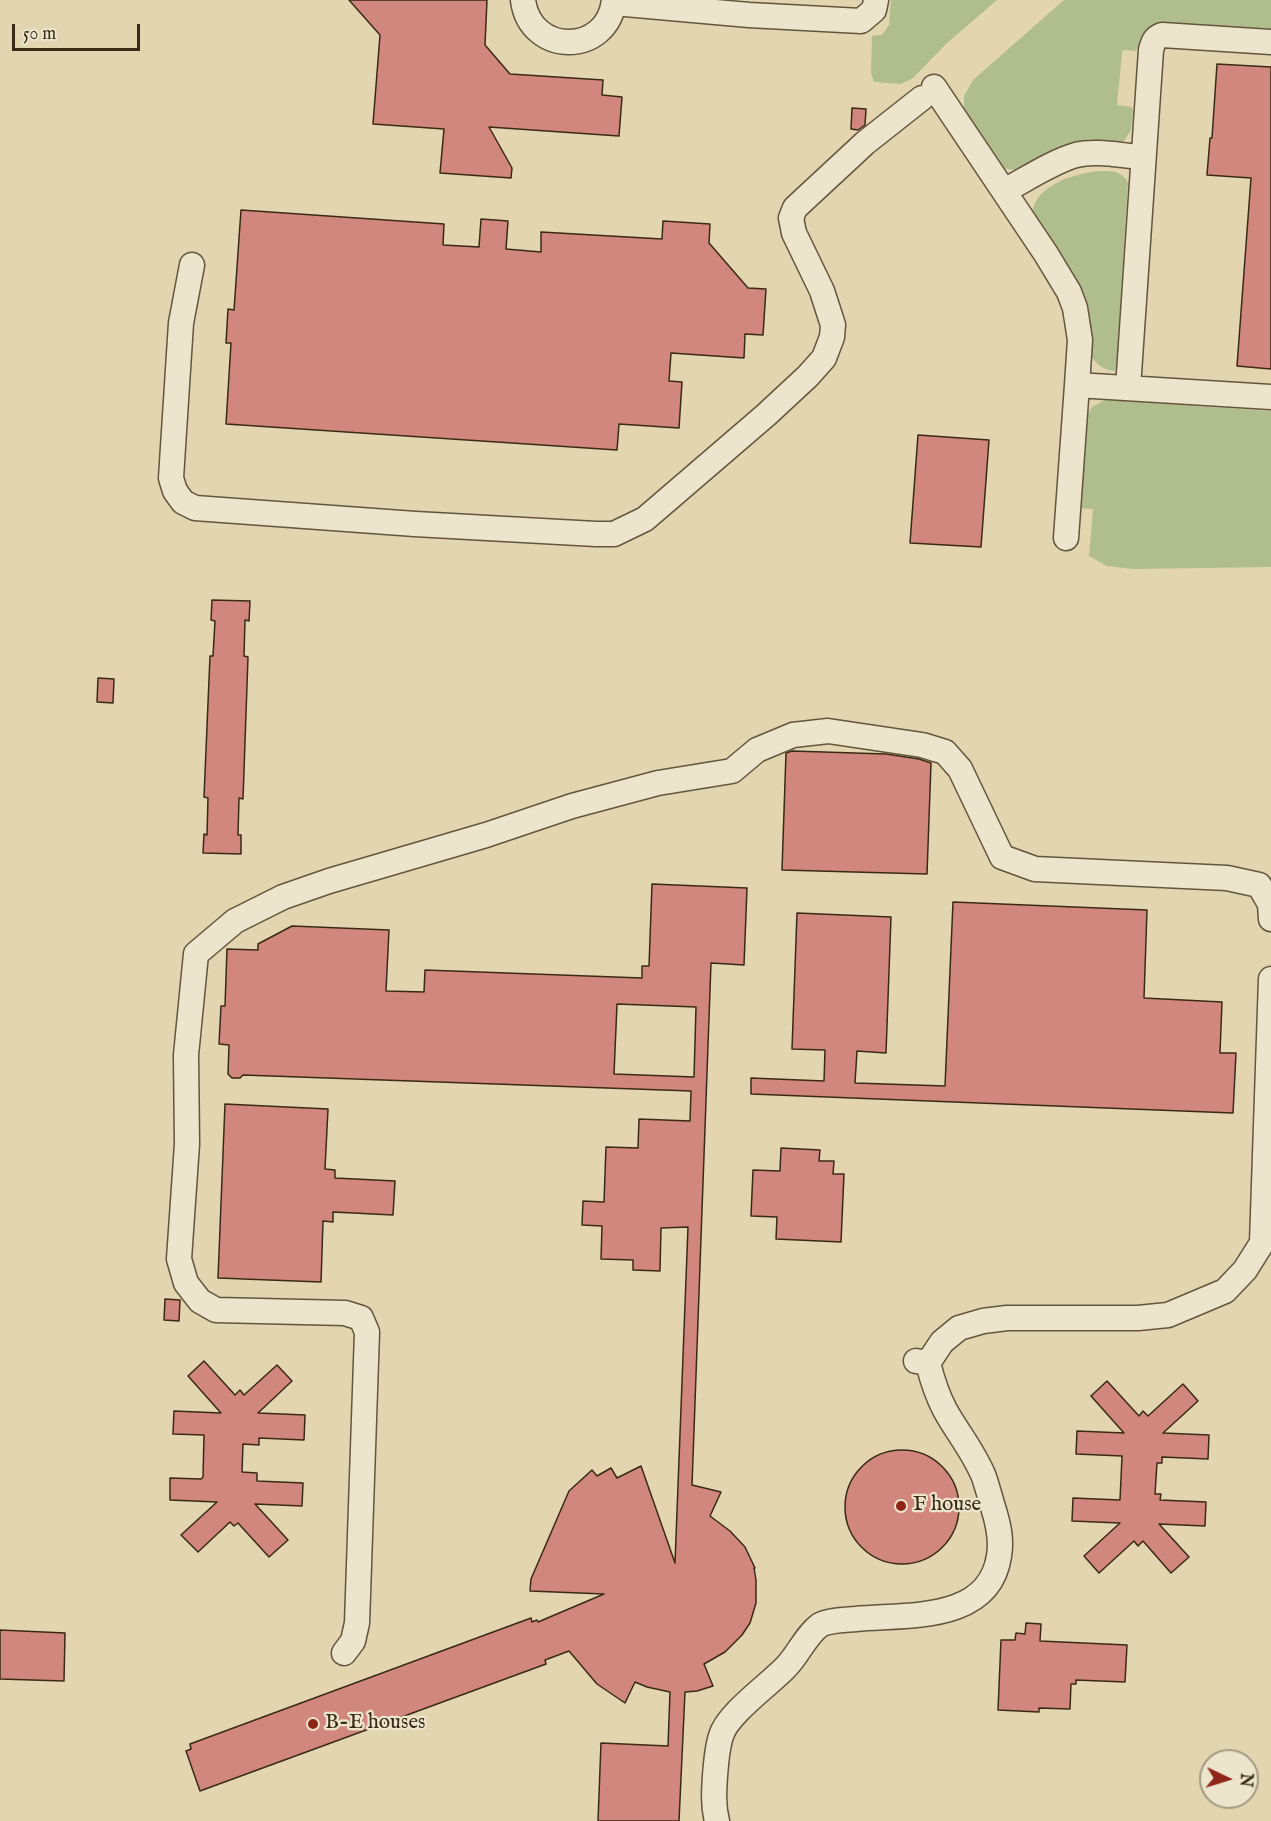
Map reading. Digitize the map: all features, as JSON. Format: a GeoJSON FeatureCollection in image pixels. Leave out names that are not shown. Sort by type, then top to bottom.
{"type":"FeatureCollection","features":[{"type":"Feature","properties":{"kind":"lane"},"geometry":{"type":"LineString","coordinates":[[523,0],[527,16],[536,29],[547,37],[561,42],[576,42],[590,37],[610,17],[614,1],[749,15],[861,21],[874,10],[876,0]]}},
{"type":"Feature","properties":{"kind":"lane"},"geometry":{"type":"LineString","coordinates":[[1128,388],[1151,50],[1157,37],[1162,35],[1271,42]]}},
{"type":"Feature","properties":{"kind":"lane"},"geometry":{"type":"LineString","coordinates":[[192,265],[181,323],[171,478],[175,491],[183,502],[195,508],[244,512],[415,524],[614,534],[645,519],[766,415],[824,358],[832,337],[833,325],[822,291],[794,233],[791,218],[795,208],[865,142],[928,92],[1004,191],[1061,278],[1075,308],[1080,340],[1066,538]]}},
{"type":"Feature","properties":{"kind":"lane"},"geometry":{"type":"LineString","coordinates":[[1004,191],[1077,155],[1143,157]]}},
{"type":"Feature","properties":{"kind":"lane"},"geometry":{"type":"LineString","coordinates":[[1077,385],[1271,397]]}},
{"type":"Feature","properties":{"kind":"lane"},"geometry":{"type":"LineString","coordinates":[[344,1653],[353,1641],[357,1623],[367,1332],[361,1318],[345,1313],[216,1310],[200,1301],[186,1283],[179,1259],[187,1144],[186,1056],[196,954],[235,921],[283,897],[329,880],[486,836],[572,806],[658,783],[732,771],[757,750],[793,735],[828,731],[922,745],[945,752],[960,769],[1002,857],[1035,869],[1227,878],[1259,885],[1270,904],[1271,919]]}},
{"type":"Feature","properties":{"kind":"lane"},"geometry":{"type":"LineString","coordinates":[[717,1821],[714,1809],[716,1759],[721,1734],[736,1713],[774,1681],[821,1624],[915,1615],[950,1609],[967,1603],[985,1590],[996,1572],[1000,1554],[1000,1535],[983,1476],[945,1410],[922,1362],[959,1328],[983,1321],[1007,1318],[1138,1318],[1168,1315],[1225,1291],[1245,1270],[1262,1243],[1271,979]]}},
{"type":"Feature","properties":{"kind":"green space"},"geometry":{"type":"Polygon","coordinates":[[[891,0],[997,0],[947,43],[913,78],[901,84],[874,82],[871,73],[872,36],[882,35],[889,25],[891,0]]]}},
{"type":"Feature","properties":{"kind":"green space"},"geometry":{"type":"Polygon","coordinates":[[[1064,0],[1271,0],[1271,35],[1147,31],[1136,51],[1123,50],[1122,54],[1117,105],[1131,107],[1133,110],[1131,130],[1124,141],[1081,142],[1022,168],[1015,170],[1002,168],[964,115],[964,96],[973,80],[1064,0]]]}},
{"type":"Feature","properties":{"kind":"green space"},"geometry":{"type":"Polygon","coordinates":[[[1098,171],[1119,173],[1128,183],[1115,371],[1100,366],[1090,354],[1032,214],[1040,195],[1048,188],[1067,178],[1098,171]]]}},
{"type":"Feature","properties":{"kind":"green space"},"geometry":{"type":"Polygon","coordinates":[[[1105,400],[1271,411],[1271,567],[1133,569],[1107,566],[1089,556],[1093,509],[1077,508],[1084,420],[1092,407],[1105,400]]]}},
{"type":"Feature","properties":{"kind":"building"},"geometry":{"type":"Polygon","coordinates":[[[349,0],[487,0],[485,45],[510,74],[603,80],[602,95],[622,97],[619,136],[489,127],[512,168],[511,178],[440,173],[444,129],[373,124],[380,35],[349,0]]]}},
{"type":"Feature","properties":{"kind":"building"},"geometry":{"type":"Polygon","coordinates":[[[1217,64],[1271,67],[1271,369],[1237,366],[1251,178],[1207,175],[1217,64]]]}},
{"type":"Feature","properties":{"kind":"building"},"geometry":{"type":"Polygon","coordinates":[[[852,108],[866,109],[865,125],[858,130],[851,129],[852,108]]]}},
{"type":"Feature","properties":{"kind":"building"},"geometry":{"type":"Polygon","coordinates":[[[241,210],[444,224],[443,245],[479,247],[481,219],[508,221],[506,249],[541,252],[541,232],[662,239],[663,221],[710,224],[709,243],[748,288],[766,289],[763,335],[745,334],[744,358],[671,353],[669,381],[682,382],[679,428],[619,424],[617,450],[226,424],[231,343],[226,343],[228,309],[234,310],[241,210]]]}},
{"type":"Feature","properties":{"kind":"building"},"geometry":{"type":"Polygon","coordinates":[[[918,435],[989,440],[981,547],[910,543],[918,435]]]}},
{"type":"Feature","properties":{"kind":"building"},"geometry":{"type":"Polygon","coordinates":[[[212,600],[250,601],[249,621],[245,620],[244,656],[248,657],[243,799],[239,798],[238,835],[241,835],[241,854],[203,853],[204,834],[207,835],[208,798],[204,797],[210,656],[213,656],[215,621],[211,620],[212,600]]]}},
{"type":"Feature","properties":{"kind":"building"},"geometry":{"type":"Polygon","coordinates":[[[98,678],[114,679],[113,703],[97,702],[98,678]]]}},
{"type":"Feature","properties":{"kind":"building"},"geometry":{"type":"Polygon","coordinates":[[[792,751],[886,754],[931,763],[927,874],[782,870],[786,753],[792,751]]]}},
{"type":"Feature","properties":{"kind":"building"},"geometry":{"type":"Polygon","coordinates":[[[652,884],[747,888],[744,965],[711,963],[692,1485],[721,1492],[710,1516],[730,1531],[745,1547],[755,1568],[756,1603],[750,1623],[742,1635],[725,1652],[704,1664],[713,1686],[685,1692],[679,1821],[598,1821],[601,1743],[668,1746],[670,1692],[635,1682],[625,1703],[597,1684],[569,1651],[545,1660],[546,1664],[200,1791],[186,1751],[191,1749],[190,1744],[531,1618],[532,1622],[537,1620],[538,1622],[604,1594],[530,1591],[531,1579],[569,1491],[592,1470],[597,1476],[611,1468],[617,1478],[641,1466],[675,1563],[688,1227],[661,1228],[660,1271],[633,1270],[633,1260],[601,1259],[602,1226],[582,1225],[583,1201],[604,1202],[606,1147],[638,1148],[639,1119],[690,1121],[691,1091],[243,1075],[240,1078],[232,1078],[228,1074],[229,1045],[219,1044],[221,1006],[225,1006],[227,949],[258,950],[258,944],[292,926],[389,930],[386,991],[424,992],[425,970],[642,978],[642,966],[649,966],[652,884]],[[617,1004],[614,1074],[694,1077],[696,1007],[617,1004]]]}},
{"type":"Feature","properties":{"kind":"building"},"geometry":{"type":"Polygon","coordinates":[[[953,902],[1147,910],[1144,998],[1222,1002],[1220,1053],[1236,1053],[1233,1113],[751,1094],[751,1078],[824,1081],[825,1050],[792,1049],[797,913],[891,917],[886,1053],[857,1051],[855,1083],[945,1086],[953,902]]]}},
{"type":"Feature","properties":{"kind":"building"},"geometry":{"type":"Polygon","coordinates":[[[225,1104],[328,1109],[325,1169],[335,1170],[335,1178],[395,1181],[393,1215],[333,1212],[333,1222],[323,1221],[321,1282],[218,1278],[225,1104]]]}},
{"type":"Feature","properties":{"kind":"building"},"geometry":{"type":"Polygon","coordinates":[[[781,1148],[820,1150],[819,1161],[834,1161],[833,1174],[844,1174],[841,1242],[776,1239],[777,1217],[751,1216],[753,1170],[780,1171],[781,1148]]]}},
{"type":"Feature","properties":{"kind":"building"},"geometry":{"type":"Polygon","coordinates":[[[165,1299],[180,1300],[179,1321],[164,1320],[165,1299]]]}},
{"type":"Feature","properties":{"kind":"building"},"geometry":{"type":"Polygon","coordinates":[[[204,1361],[235,1395],[240,1390],[244,1395],[277,1365],[292,1381],[258,1413],[305,1415],[304,1440],[259,1438],[259,1445],[243,1444],[242,1472],[257,1473],[257,1481],[303,1483],[302,1506],[255,1504],[288,1540],[269,1557],[238,1523],[234,1526],[230,1522],[198,1552],[181,1535],[217,1502],[170,1500],[170,1478],[201,1479],[203,1477],[204,1435],[173,1434],[174,1411],[221,1413],[188,1376],[204,1361]]]}},
{"type":"Feature","properties":{"kind":"building"},"geometry":{"type":"Polygon","coordinates":[[[1107,1381],[1139,1416],[1143,1411],[1148,1416],[1183,1384],[1198,1401],[1163,1433],[1209,1435],[1208,1459],[1162,1457],[1162,1463],[1157,1463],[1155,1494],[1161,1494],[1160,1500],[1206,1502],[1205,1526],[1159,1524],[1189,1557],[1171,1573],[1143,1541],[1138,1546],[1134,1541],[1099,1573],[1084,1556],[1120,1523],[1072,1521],[1073,1498],[1120,1500],[1122,1456],[1076,1454],[1077,1431],[1124,1433],[1091,1396],[1107,1381]]]}},
{"type":"Feature","properties":{"kind":"building","name":"F house"},"geometry":{"type":"Polygon","coordinates":[[[902,1450],[924,1455],[942,1467],[954,1485],[959,1507],[954,1529],[942,1547],[924,1559],[902,1564],[880,1559],[862,1547],[850,1529],[845,1507],[850,1485],[862,1467],[880,1455],[902,1450]]]}},
{"type":"Feature","properties":{"kind":"building"},"geometry":{"type":"Polygon","coordinates":[[[1026,1623],[1041,1624],[1040,1641],[1127,1645],[1125,1682],[1076,1680],[1076,1684],[1071,1684],[1070,1709],[1039,1708],[1039,1712],[998,1710],[1001,1640],[1015,1640],[1016,1633],[1025,1634],[1026,1623]]]}},
{"type":"Feature","properties":{"kind":"building"},"geometry":{"type":"Polygon","coordinates":[[[0,1630],[65,1633],[64,1681],[0,1679],[0,1630]]]}},
{"type":"Feature","properties":{"kind":"place","name":"F house"},"geometry":{"type":"Point","coordinates":[901,1506]}},
{"type":"Feature","properties":{"kind":"place","name":"B-E houses"},"geometry":{"type":"Point","coordinates":[313,1724]}}]}
